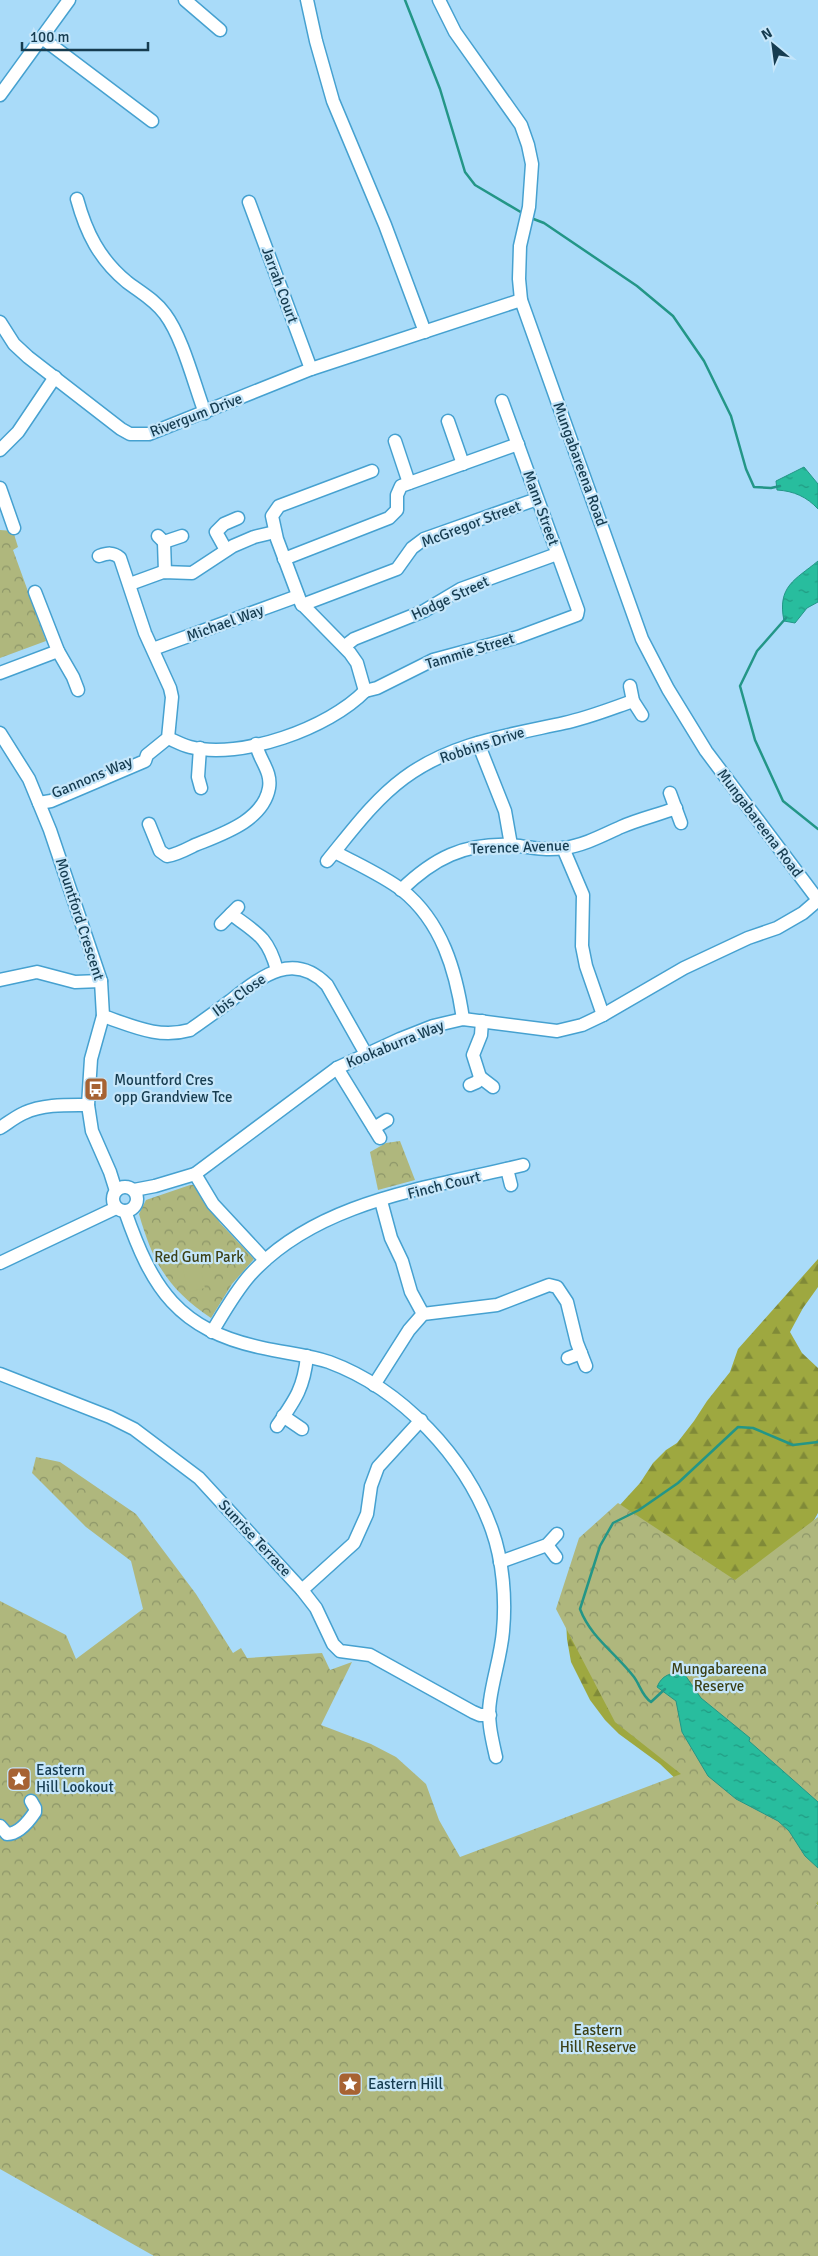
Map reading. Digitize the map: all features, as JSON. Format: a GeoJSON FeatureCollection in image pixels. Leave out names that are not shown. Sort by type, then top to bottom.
{"type":"FeatureCollection","features":[{"type":"Feature","properties":{"kind":"street"},"geometry":{"type":"LineString","coordinates":[[0,94],[69,0]]}},
{"type":"Feature","properties":{"kind":"street"},"geometry":{"type":"LineString","coordinates":[[185,0],[220,30]]}},
{"type":"Feature","properties":{"kind":"street"},"geometry":{"type":"LineString","coordinates":[[307,0],[316,41],[333,100],[385,225],[425,332]]}},
{"type":"Feature","properties":{"kind":"street","name":"Mungabareena Road"},"geometry":{"type":"LineString","coordinates":[[439,0],[455,32],[521,125],[532,164],[529,207],[523,226],[519,263],[521,300],[642,639],[668,689],[706,751],[818,900]]}},
{"type":"Feature","properties":{"kind":"street"},"geometry":{"type":"LineString","coordinates":[[42,38],[152,121]]}},
{"type":"Feature","properties":{"kind":"street"},"geometry":{"type":"LineString","coordinates":[[77,199],[86,230],[104,258],[114,270],[157,305],[165,314],[174,330],[205,413]]}},
{"type":"Feature","properties":{"kind":"street","name":"Jarrah Court"},"geometry":{"type":"LineString","coordinates":[[249,202],[312,369]]}},
{"type":"Feature","properties":{"kind":"street","name":"Rivergum Drive"},"geometry":{"type":"LineString","coordinates":[[0,322],[14,344],[28,357],[130,434],[149,434],[312,369],[521,300]]}},
{"type":"Feature","properties":{"kind":"street"},"geometry":{"type":"LineString","coordinates":[[0,450],[18,432],[55,377]]}},
{"type":"Feature","properties":{"kind":"street","name":"Mann Street"},"geometry":{"type":"LineString","coordinates":[[502,401],[578,610],[577,615]]}},
{"type":"Feature","properties":{"kind":"street"},"geometry":{"type":"LineString","coordinates":[[448,420],[464,464]]}},
{"type":"Feature","properties":{"kind":"street"},"geometry":{"type":"LineString","coordinates":[[395,442],[409,483]]}},
{"type":"Feature","properties":{"kind":"street"},"geometry":{"type":"LineString","coordinates":[[284,559],[389,518],[397,510],[398,490],[401,486],[518,444]]}},
{"type":"Feature","properties":{"kind":"street"},"geometry":{"type":"LineString","coordinates":[[99,556],[108,553],[115,554],[120,558],[130,584],[145,633],[172,697],[168,738],[190,747],[238,748],[306,730],[344,708],[365,691],[357,663],[345,646],[300,601],[275,532],[272,516],[279,506],[372,471]]}},
{"type":"Feature","properties":{"kind":"street"},"geometry":{"type":"LineString","coordinates":[[0,488],[8,525]]}},
{"type":"Feature","properties":{"kind":"street","name":"McGregor Street"},"geometry":{"type":"LineString","coordinates":[[300,601],[396,569],[412,548],[424,539],[537,498]]}},
{"type":"Feature","properties":{"kind":"street"},"geometry":{"type":"LineString","coordinates":[[226,550],[216,532],[224,524],[238,518]]}},
{"type":"Feature","properties":{"kind":"street"},"geometry":{"type":"LineString","coordinates":[[130,584],[165,572],[192,573],[226,550],[254,537],[275,532]]}},
{"type":"Feature","properties":{"kind":"street"},"geometry":{"type":"LineString","coordinates":[[165,572],[161,539],[182,536]]}},
{"type":"Feature","properties":{"kind":"street","name":"Hodge Street"},"geometry":{"type":"LineString","coordinates":[[345,646],[354,639],[424,611],[461,589],[557,554]]}},
{"type":"Feature","properties":{"kind":"street"},"geometry":{"type":"LineString","coordinates":[[35,592],[58,652],[79,675],[78,690]]}},
{"type":"Feature","properties":{"kind":"street"},"geometry":{"type":"LineString","coordinates":[[40,606],[53,601]]}},
{"type":"Feature","properties":{"kind":"street","name":"Michael Way"},"geometry":{"type":"LineString","coordinates":[[153,649],[300,601]]}},
{"type":"Feature","properties":{"kind":"street","name":"Tammie Street"},"geometry":{"type":"LineString","coordinates":[[365,691],[377,688],[433,660],[518,637],[577,615]]}},
{"type":"Feature","properties":{"kind":"street"},"geometry":{"type":"LineString","coordinates":[[0,673],[58,652]]}},
{"type":"Feature","properties":{"kind":"street"},"geometry":{"type":"LineString","coordinates":[[630,686],[632,701],[642,715]]}},
{"type":"Feature","properties":{"kind":"street","name":"Robbins Drive"},"geometry":{"type":"LineString","coordinates":[[463,1019],[454,971],[433,924],[401,890],[331,857],[374,804],[404,778],[441,757],[515,732],[586,718],[632,701]]}},
{"type":"Feature","properties":{"kind":"street","name":"Mountford Crescent"},"geometry":{"type":"LineString","coordinates":[[0,733],[29,779],[39,803],[87,936],[101,981],[104,1016],[91,1059],[88,1105],[92,1131],[110,1172],[125,1199],[132,1232],[149,1272],[162,1291],[188,1318],[212,1332],[236,1342],[307,1356],[350,1371],[374,1385],[421,1420],[451,1455],[476,1493],[492,1530],[500,1562],[504,1600],[503,1631],[490,1703],[491,1735],[496,1757]]}},
{"type":"Feature","properties":{"kind":"street","name":"Gannons Way"},"geometry":{"type":"LineString","coordinates":[[39,803],[50,801],[145,761],[147,755],[168,738]]}},
{"type":"Feature","properties":{"kind":"street"},"geometry":{"type":"LineString","coordinates":[[478,743],[505,811],[511,846]]}},
{"type":"Feature","properties":{"kind":"street"},"geometry":{"type":"LineString","coordinates":[[150,823],[160,851],[171,856],[228,832],[247,820],[267,795],[269,786],[267,768],[256,744]]}},
{"type":"Feature","properties":{"kind":"street"},"geometry":{"type":"LineString","coordinates":[[200,748],[198,777],[202,787]]}},
{"type":"Feature","properties":{"kind":"street"},"geometry":{"type":"LineString","coordinates":[[670,793],[681,823]]}},
{"type":"Feature","properties":{"kind":"street","name":"Terence Avenue"},"geometry":{"type":"LineString","coordinates":[[401,890],[432,862],[462,849],[511,846],[541,850],[563,848],[593,840],[622,826],[676,808]]}},
{"type":"Feature","properties":{"kind":"street"},"geometry":{"type":"LineString","coordinates":[[563,848],[583,895],[582,946],[586,966],[604,1015]]}},
{"type":"Feature","properties":{"kind":"street","name":"Kookaburra Way"},"geometry":{"type":"LineString","coordinates":[[125,1199],[155,1186],[195,1174],[337,1068],[366,1054],[434,1026],[463,1019],[557,1031],[582,1025],[604,1015],[684,968],[748,938],[777,928],[804,913],[818,900]]}},
{"type":"Feature","properties":{"kind":"street"},"geometry":{"type":"LineString","coordinates":[[221,924],[235,911],[260,936],[273,958],[276,970]]}},
{"type":"Feature","properties":{"kind":"street","name":"Ibis Close"},"geometry":{"type":"LineString","coordinates":[[104,1016],[154,1033],[176,1034],[190,1030],[264,975],[276,970],[299,969],[308,971],[321,979],[330,990],[366,1054]]}},
{"type":"Feature","properties":{"kind":"street"},"geometry":{"type":"LineString","coordinates":[[0,980],[37,972],[74,982],[101,981]]}},
{"type":"Feature","properties":{"kind":"street"},"geometry":{"type":"LineString","coordinates":[[482,1021],[481,1035],[473,1055],[475,1081],[493,1087]]}},
{"type":"Feature","properties":{"kind":"street"},"geometry":{"type":"LineString","coordinates":[[337,1068],[377,1133],[387,1120]]}},
{"type":"Feature","properties":{"kind":"street"},"geometry":{"type":"LineString","coordinates":[[0,1128],[25,1113],[35,1110],[60,1105],[88,1105]]}},
{"type":"Feature","properties":{"kind":"street","name":"Finch Court"},"geometry":{"type":"LineString","coordinates":[[212,1332],[238,1290],[265,1260],[281,1247],[316,1225],[341,1213],[411,1192],[524,1165]]}},
{"type":"Feature","properties":{"kind":"street"},"geometry":{"type":"LineString","coordinates":[[507,1169],[510,1184]]}},
{"type":"Feature","properties":{"kind":"street"},"geometry":{"type":"LineString","coordinates":[[195,1174],[213,1204],[265,1260]]}},
{"type":"Feature","properties":{"kind":"street"},"geometry":{"type":"LineString","coordinates":[[0,1263],[98,1215],[125,1199]]}},
{"type":"Feature","properties":{"kind":"street"},"geometry":{"type":"LineString","coordinates":[[381,1201],[391,1238],[402,1260],[412,1292],[423,1314]]}},
{"type":"Feature","properties":{"kind":"street"},"geometry":{"type":"LineString","coordinates":[[374,1385],[409,1330],[423,1314],[496,1305],[549,1285],[558,1287],[567,1302],[586,1366]]}},
{"type":"Feature","properties":{"kind":"street"},"geometry":{"type":"LineString","coordinates":[[568,1358],[581,1353]]}},
{"type":"Feature","properties":{"kind":"street"},"geometry":{"type":"LineString","coordinates":[[302,1430],[280,1421],[298,1395],[305,1377],[307,1356]]}},
{"type":"Feature","properties":{"kind":"street","name":"Sunrise Terrace"},"geometry":{"type":"LineString","coordinates":[[0,1374],[110,1417],[134,1429],[199,1478],[302,1590],[316,1608],[333,1644],[340,1651],[370,1655],[473,1712],[480,1715],[490,1715]]}},
{"type":"Feature","properties":{"kind":"street"},"geometry":{"type":"LineString","coordinates":[[302,1590],[354,1543],[367,1514],[371,1486],[378,1467],[421,1420]]}},
{"type":"Feature","properties":{"kind":"street"},"geometry":{"type":"LineString","coordinates":[[500,1562],[548,1545],[557,1534]]}},
{"type":"Feature","properties":{"kind":"street"},"geometry":{"type":"LineString","coordinates":[[548,1545],[556,1557]]}},
{"type":"Feature","properties":{"kind":"street"},"geometry":{"type":"LineString","coordinates":[[0,1826],[7,1834],[12,1834],[19,1830],[35,1812],[31,1801]]}},
{"type":"Feature","properties":{"kind":"green space"},"geometry":{"type":"Polygon","coordinates":[[[0,530],[13,531],[18,547],[13,550],[46,641],[0,658],[0,530]]]}},
{"type":"Feature","properties":{"kind":"green space"},"geometry":{"type":"Polygon","coordinates":[[[400,1141],[415,1180],[378,1190],[370,1152],[386,1143],[400,1141]]]}},
{"type":"Feature","properties":{"kind":"green space","name":"Red Gum Park"},"geometry":{"type":"Polygon","coordinates":[[[190,1185],[196,1185],[220,1223],[254,1259],[232,1284],[211,1318],[184,1296],[164,1274],[150,1247],[139,1214],[146,1200],[190,1185]]]}},
{"type":"Feature","properties":{"kind":"green space"},"geometry":{"type":"Polygon","coordinates":[[[196,1247],[205,1288],[188,1292],[179,1250],[196,1247]]]}},
{"type":"Feature","properties":{"kind":"green space","name":"Mungabareena Reserve"},"geometry":{"type":"Polygon","coordinates":[[[818,1259],[818,1287],[803,1308],[790,1332],[802,1353],[818,1368],[818,1513],[810,1527],[818,1906],[787,1871],[682,1785],[660,1764],[619,1734],[605,1720],[590,1700],[571,1662],[566,1620],[619,1506],[640,1483],[653,1463],[666,1450],[677,1443],[694,1421],[730,1372],[738,1349],[818,1259]]]}},
{"type":"Feature","properties":{"kind":"green space","name":"Eastern Hill Reserve"},"geometry":{"type":"Polygon","coordinates":[[[36,1457],[60,1462],[136,1514],[196,1594],[233,1653],[241,1648],[247,1658],[322,1653],[330,1670],[352,1662],[321,1725],[371,1744],[396,1757],[426,1784],[439,1820],[460,1857],[681,1774],[615,1722],[556,1609],[579,1538],[618,1503],[735,1580],[818,1517],[818,1901],[816,1904],[818,1906],[818,2256],[154,2256],[0,2169],[0,1601],[66,1635],[76,1659],[143,1609],[131,1561],[86,1527],[32,1473],[36,1457]]]}},
{"type":"Feature","properties":{"kind":"water"},"geometry":{"type":"Polygon","coordinates":[[[804,467],[818,484],[818,509],[800,495],[777,490],[776,481],[804,467]]]}},
{"type":"Feature","properties":{"kind":"water"},"geometry":{"type":"Polygon","coordinates":[[[818,561],[818,602],[807,608],[795,623],[784,621],[783,600],[786,592],[795,579],[818,561]]]}},
{"type":"Feature","properties":{"kind":"water"},"geometry":{"type":"Polygon","coordinates":[[[683,1672],[701,1698],[750,1738],[749,1741],[818,1802],[818,1868],[805,1856],[789,1831],[778,1821],[736,1799],[708,1776],[682,1732],[676,1701],[657,1687],[667,1675],[683,1672]]]}},
{"type":"Feature","properties":{"kind":"waterway"},"geometry":{"type":"LineString","coordinates":[[405,0],[440,89],[465,172],[475,185],[524,214]]}},
{"type":"Feature","properties":{"kind":"waterway"},"geometry":{"type":"LineString","coordinates":[[531,218],[544,223],[637,286],[673,316],[704,361],[731,416],[746,469],[754,487],[771,488],[780,486]]}},
{"type":"Feature","properties":{"kind":"waterway"},"geometry":{"type":"LineString","coordinates":[[786,618],[757,651],[740,686],[755,740],[783,801],[818,829]]}},
{"type":"Feature","properties":{"kind":"waterway"},"geometry":{"type":"LineString","coordinates":[[665,1689],[651,1702],[648,1700],[627,1668],[597,1637],[580,1609],[600,1546],[613,1523],[639,1510],[678,1483],[738,1427],[753,1428],[793,1445],[818,1442]]}},
{"type":"Feature","properties":{"kind":"place","name":"Mountford Cres opp Grandview Tce"},"geometry":{"type":"Point","coordinates":[96,1089]}},
{"type":"Feature","properties":{"kind":"place","name":"Eastern Hill Lookout"},"geometry":{"type":"Point","coordinates":[19,1779]}},
{"type":"Feature","properties":{"kind":"place","name":"Eastern Hill"},"geometry":{"type":"Point","coordinates":[350,2084]}}]}
